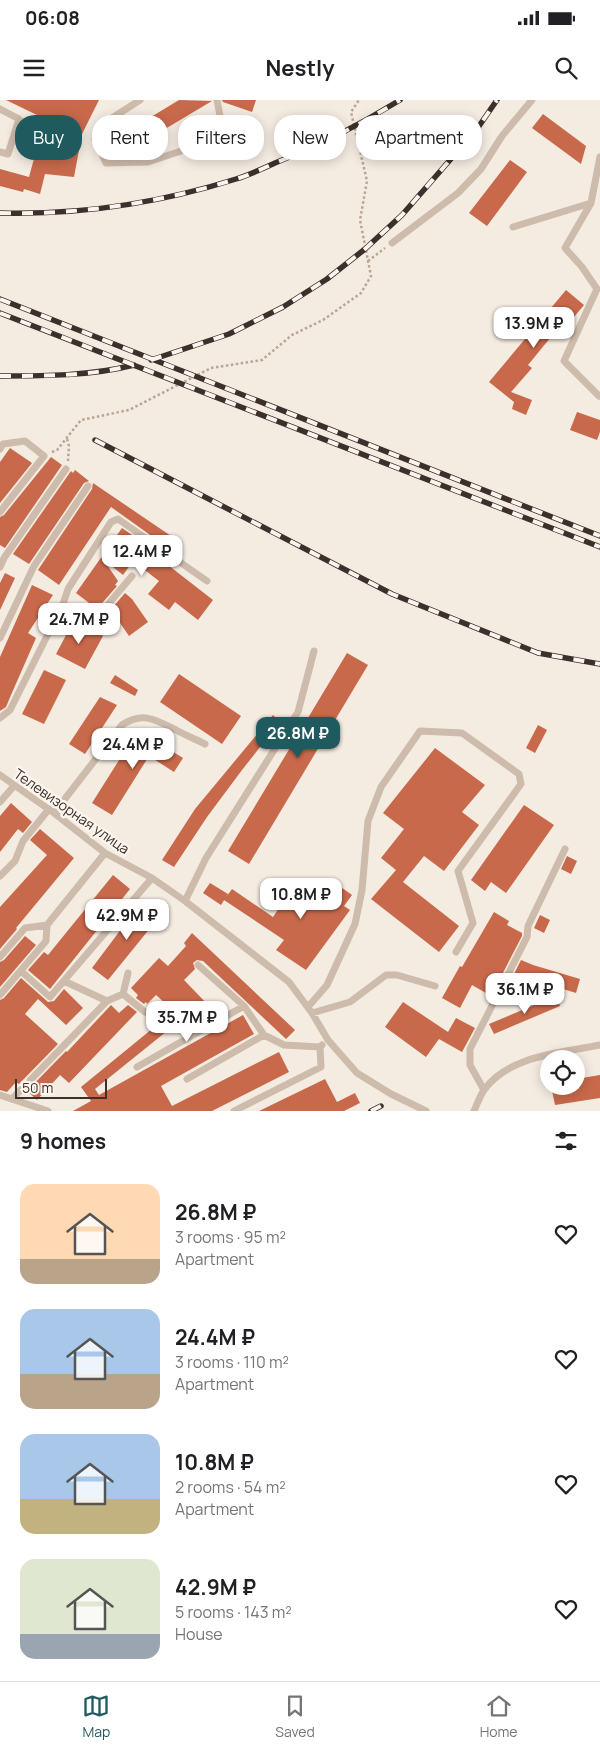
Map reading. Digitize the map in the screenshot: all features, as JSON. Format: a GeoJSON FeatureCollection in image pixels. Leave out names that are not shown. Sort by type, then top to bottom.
{"type":"FeatureCollection","features":[{"type":"Feature","properties":{"kind":"lane"},"geometry":{"type":"LineString","coordinates":[[140,100],[109,120],[96,139],[106,163],[148,162],[202,144],[223,132],[217,100]]}},
{"type":"Feature","properties":{"kind":"lane"},"geometry":{"type":"LineString","coordinates":[[392,243],[458,193],[481,169],[502,136],[532,100]]}},
{"type":"Feature","properties":{"kind":"lane"},"geometry":{"type":"LineString","coordinates":[[0,109],[19,119],[8,154],[0,152]]}},
{"type":"Feature","properties":{"kind":"lane"},"geometry":{"type":"LineString","coordinates":[[599,396],[564,360],[597,289],[582,267],[565,248],[591,203],[600,157]]}},
{"type":"Feature","properties":{"kind":"lane"},"geometry":{"type":"LineString","coordinates":[[513,227],[591,203]]}},
{"type":"Feature","properties":{"kind":"lane"},"geometry":{"type":"LineString","coordinates":[[0,449],[2,444],[26,441],[44,456],[0,512]]}},
{"type":"Feature","properties":{"kind":"lane"},"geometry":{"type":"LineString","coordinates":[[0,567],[2,557],[66,469]]}},
{"type":"Feature","properties":{"kind":"lane"},"geometry":{"type":"LineString","coordinates":[[0,638],[34,566],[88,486]]}},
{"type":"Feature","properties":{"kind":"lane"},"geometry":{"type":"LineString","coordinates":[[0,718],[10,710],[63,604],[68,589],[110,522],[118,519],[207,581]]}},
{"type":"Feature","properties":{"kind":"lane"},"geometry":{"type":"LineString","coordinates":[[63,604],[89,618],[99,615],[132,576]]}},
{"type":"Feature","properties":{"kind":"lane"},"geometry":{"type":"LineString","coordinates":[[185,901],[206,858],[298,712],[314,651]]}},
{"type":"Feature","properties":{"kind":"lane"},"geometry":{"type":"LineString","coordinates":[[0,876],[15,861],[23,841],[51,811],[122,725],[130,720],[139,718],[157,720],[205,744]]}},
{"type":"Feature","properties":{"kind":"lane"},"geometry":{"type":"LineString","coordinates":[[310,1010],[327,985],[355,924],[362,890],[368,821],[380,786],[420,731],[462,733],[519,774],[521,784],[458,871],[473,923],[456,952]]}},
{"type":"Feature","properties":{"kind":"lane","name":"Телевизорная улица"},"geometry":{"type":"LineString","coordinates":[[0,775],[51,811],[105,853],[152,878],[185,901],[289,982],[310,1010],[328,1040],[358,1073],[391,1094],[426,1111]]}},
{"type":"Feature","properties":{"kind":"lane"},"geometry":{"type":"LineString","coordinates":[[0,802],[14,786]]}},
{"type":"Feature","properties":{"kind":"lane"},"geometry":{"type":"LineString","coordinates":[[484,1090],[470,1065],[470,1049],[527,937],[528,926],[565,850]]}},
{"type":"Feature","properties":{"kind":"lane"},"geometry":{"type":"LineString","coordinates":[[0,995],[46,941],[47,925],[105,853]]}},
{"type":"Feature","properties":{"kind":"lane"},"geometry":{"type":"LineString","coordinates":[[21,971],[50,997],[152,878]]}},
{"type":"Feature","properties":{"kind":"lane"},"geometry":{"type":"LineString","coordinates":[[0,957],[24,928],[47,925]]}},
{"type":"Feature","properties":{"kind":"lane"},"geometry":{"type":"LineString","coordinates":[[198,965],[244,1006],[264,1035],[284,1045],[320,1048]]}},
{"type":"Feature","properties":{"kind":"lane"},"geometry":{"type":"LineString","coordinates":[[123,994],[128,973]]}},
{"type":"Feature","properties":{"kind":"lane"},"geometry":{"type":"LineString","coordinates":[[310,1010],[350,1002],[386,976],[397,975],[434,986]]}},
{"type":"Feature","properties":{"kind":"lane"},"geometry":{"type":"LineString","coordinates":[[64,981],[107,1001]]}},
{"type":"Feature","properties":{"kind":"lane"},"geometry":{"type":"LineString","coordinates":[[12,1099],[107,1001],[123,994]]}},
{"type":"Feature","properties":{"kind":"lane"},"geometry":{"type":"LineString","coordinates":[[123,994],[145,1012]]}},
{"type":"Feature","properties":{"kind":"lane"},"geometry":{"type":"LineString","coordinates":[[137,1067],[244,1006]]}},
{"type":"Feature","properties":{"kind":"lane"},"geometry":{"type":"LineString","coordinates":[[177,1016],[194,1033]]}},
{"type":"Feature","properties":{"kind":"lane"},"geometry":{"type":"LineString","coordinates":[[187,1079],[264,1035]]}},
{"type":"Feature","properties":{"kind":"lane"},"geometry":{"type":"LineString","coordinates":[[234,1111],[320,1067],[320,1048],[328,1040]]}},
{"type":"Feature","properties":{"kind":"lane"},"geometry":{"type":"LineString","coordinates":[[474,1111],[484,1090],[498,1076],[525,1061],[600,1045]]}},
{"type":"Feature","properties":{"kind":"lane"},"geometry":{"type":"LineString","coordinates":[[0,1095],[48,1111]]}},
{"type":"Feature","properties":{"kind":"path"},"geometry":{"type":"LineString","coordinates":[[44,456],[57,450],[81,420],[130,410],[211,368],[262,360],[292,336],[323,320],[361,293],[371,276],[360,220],[367,181],[351,112],[359,100]]}},
{"type":"Feature","properties":{"kind":"path"},"geometry":{"type":"LineString","coordinates":[[368,261],[392,243]]}},
{"type":"Feature","properties":{"kind":"path"},"geometry":{"type":"LineString","coordinates":[[66,439],[69,446],[66,469]]}},
{"type":"Feature","properties":{"kind":"building"},"geometry":{"type":"Polygon","coordinates":[[[6,100],[99,100],[82,134],[82,115],[37,115],[6,100]]]}},
{"type":"Feature","properties":{"kind":"building"},"geometry":{"type":"Polygon","coordinates":[[[179,100],[212,101],[189,115],[178,115],[178,121],[168,127],[168,115],[154,115],[179,100]]]}},
{"type":"Feature","properties":{"kind":"building"},"geometry":{"type":"Polygon","coordinates":[[[222,100],[256,100],[252,112],[222,100]]]}},
{"type":"Feature","properties":{"kind":"building"},"geometry":{"type":"Polygon","coordinates":[[[543,114],[586,146],[581,164],[532,128],[543,114]]]}},
{"type":"Feature","properties":{"kind":"building"},"geometry":{"type":"Polygon","coordinates":[[[34,160],[77,160],[74,177],[45,174],[40,194],[24,189],[23,192],[0,186],[0,169],[29,177],[34,160]]]}},
{"type":"Feature","properties":{"kind":"building"},"geometry":{"type":"Polygon","coordinates":[[[510,160],[527,172],[487,226],[469,213],[510,160]]]}},
{"type":"Feature","properties":{"kind":"building"},"geometry":{"type":"Polygon","coordinates":[[[566,290],[584,305],[564,329],[560,326],[528,365],[532,368],[511,392],[532,400],[526,415],[512,409],[514,402],[489,382],[566,290]]]}},
{"type":"Feature","properties":{"kind":"building"},"geometry":{"type":"Polygon","coordinates":[[[577,412],[600,420],[600,432],[597,440],[570,430],[577,412]]]}},
{"type":"Feature","properties":{"kind":"building"},"geometry":{"type":"Polygon","coordinates":[[[10,448],[32,463],[0,503],[0,462],[10,448]]]}},
{"type":"Feature","properties":{"kind":"building"},"geometry":{"type":"Polygon","coordinates":[[[51,457],[62,465],[5,548],[0,545],[0,517],[4,515],[51,457]]]}},
{"type":"Feature","properties":{"kind":"building"},"geometry":{"type":"Polygon","coordinates":[[[75,470],[89,481],[84,483],[29,564],[13,554],[71,471],[73,473],[75,470]]]}},
{"type":"Feature","properties":{"kind":"building"},"geometry":{"type":"Polygon","coordinates":[[[93,483],[174,538],[167,547],[111,507],[59,585],[38,570],[92,489],[93,483]]]}},
{"type":"Feature","properties":{"kind":"building"},"geometry":{"type":"Polygon","coordinates":[[[122,528],[161,555],[159,558],[213,600],[198,620],[175,602],[169,610],[148,594],[159,581],[133,561],[123,575],[103,559],[118,581],[115,585],[117,586],[97,609],[76,593],[122,528]]]}},
{"type":"Feature","properties":{"kind":"building"},"geometry":{"type":"Polygon","coordinates":[[[5,573],[15,578],[0,610],[0,583],[5,573]]]}},
{"type":"Feature","properties":{"kind":"building"},"geometry":{"type":"Polygon","coordinates":[[[32,585],[53,595],[28,633],[36,638],[6,707],[0,711],[0,657],[32,585]]]}},
{"type":"Feature","properties":{"kind":"building"},"geometry":{"type":"Polygon","coordinates":[[[125,593],[132,599],[148,622],[129,636],[118,620],[113,625],[106,619],[108,617],[106,615],[125,593]]]}},
{"type":"Feature","properties":{"kind":"building"},"geometry":{"type":"Polygon","coordinates":[[[74,620],[103,636],[85,669],[56,654],[74,620]]]}},
{"type":"Feature","properties":{"kind":"building"},"geometry":{"type":"Polygon","coordinates":[[[347,653],[368,665],[249,864],[228,851],[347,653]]]}},
{"type":"Feature","properties":{"kind":"building"},"geometry":{"type":"Polygon","coordinates":[[[44,670],[66,680],[44,724],[22,714],[44,670]]]}},
{"type":"Feature","properties":{"kind":"building"},"geometry":{"type":"Polygon","coordinates":[[[179,674],[241,716],[222,744],[160,702],[179,674]]]}},
{"type":"Feature","properties":{"kind":"building"},"geometry":{"type":"Polygon","coordinates":[[[115,675],[138,690],[135,696],[110,683],[115,675]]]}},
{"type":"Feature","properties":{"kind":"building"},"geometry":{"type":"Polygon","coordinates":[[[100,697],[117,705],[85,754],[69,744],[100,697]]]}},
{"type":"Feature","properties":{"kind":"building"},"geometry":{"type":"Polygon","coordinates":[[[273,715],[280,722],[207,817],[174,867],[162,860],[195,809],[273,715]]]}},
{"type":"Feature","properties":{"kind":"building"},"geometry":{"type":"Polygon","coordinates":[[[538,725],[547,730],[535,753],[526,748],[538,725]]]}},
{"type":"Feature","properties":{"kind":"building"},"geometry":{"type":"Polygon","coordinates":[[[138,730],[183,758],[174,772],[149,756],[112,815],[92,803],[138,730]]]}},
{"type":"Feature","properties":{"kind":"building"},"geometry":{"type":"Polygon","coordinates":[[[435,748],[485,785],[462,812],[479,825],[444,871],[424,856],[403,882],[459,926],[439,952],[371,899],[396,870],[381,858],[404,829],[383,813],[435,748]]]}},
{"type":"Feature","properties":{"kind":"building"},"geometry":{"type":"Polygon","coordinates":[[[11,803],[32,822],[23,833],[18,829],[0,852],[0,816],[11,803]]]}},
{"type":"Feature","properties":{"kind":"building"},"geometry":{"type":"Polygon","coordinates":[[[524,805],[554,825],[506,893],[491,882],[485,891],[471,880],[524,805]]]}},
{"type":"Feature","properties":{"kind":"building"},"geometry":{"type":"Polygon","coordinates":[[[40,829],[74,858],[0,949],[0,907],[47,855],[30,840],[40,829]]]}},
{"type":"Feature","properties":{"kind":"building"},"geometry":{"type":"Polygon","coordinates":[[[567,856],[577,861],[571,874],[561,869],[567,856]]]}},
{"type":"Feature","properties":{"kind":"building"},"geometry":{"type":"Polygon","coordinates":[[[113,875],[130,889],[50,989],[28,970],[44,952],[48,955],[113,875]]]}},
{"type":"Feature","properties":{"kind":"building"},"geometry":{"type":"Polygon","coordinates":[[[331,880],[352,895],[344,906],[350,910],[306,970],[276,950],[284,940],[224,900],[232,889],[273,917],[287,896],[297,903],[312,883],[322,891],[331,880]]]}},
{"type":"Feature","properties":{"kind":"building"},"geometry":{"type":"Polygon","coordinates":[[[210,883],[228,894],[221,905],[203,893],[210,883]]]}},
{"type":"Feature","properties":{"kind":"building"},"geometry":{"type":"Polygon","coordinates":[[[151,900],[164,911],[108,980],[92,968],[131,916],[138,921],[151,900]]]}},
{"type":"Feature","properties":{"kind":"building"},"geometry":{"type":"Polygon","coordinates":[[[494,912],[509,921],[507,925],[522,933],[522,936],[491,996],[472,985],[460,1008],[442,998],[494,912]]]}},
{"type":"Feature","properties":{"kind":"building"},"geometry":{"type":"Polygon","coordinates":[[[540,915],[550,920],[544,933],[534,928],[540,915]]]}},
{"type":"Feature","properties":{"kind":"building"},"geometry":{"type":"Polygon","coordinates":[[[192,933],[295,1030],[286,1039],[203,961],[197,960],[193,963],[195,969],[184,980],[211,1008],[195,1023],[187,1015],[185,1016],[179,1011],[174,1012],[172,1017],[177,1023],[95,1089],[99,1095],[243,1015],[254,1034],[161,1086],[172,1106],[279,1052],[289,1072],[212,1111],[73,1111],[91,1101],[81,1087],[174,1011],[156,995],[147,1004],[146,1002],[144,1004],[136,998],[138,995],[131,988],[159,958],[168,966],[186,946],[184,943],[192,933]]]}},
{"type":"Feature","properties":{"kind":"building"},"geometry":{"type":"Polygon","coordinates":[[[25,936],[36,945],[0,987],[0,962],[25,936]]]}},
{"type":"Feature","properties":{"kind":"building"},"geometry":{"type":"Polygon","coordinates":[[[521,960],[580,979],[576,993],[524,977],[511,1005],[501,1000],[521,960]]]}},
{"type":"Feature","properties":{"kind":"building"},"geometry":{"type":"Polygon","coordinates":[[[21,978],[48,1002],[54,1001],[64,989],[83,1008],[66,1025],[38,999],[25,1014],[58,1044],[19,1084],[16,1082],[7,1092],[0,1090],[0,1000],[4,998],[21,978]]]}},
{"type":"Feature","properties":{"kind":"building"},"geometry":{"type":"Polygon","coordinates":[[[556,996],[560,1006],[494,1034],[489,1024],[556,996]]]}},
{"type":"Feature","properties":{"kind":"building"},"geometry":{"type":"Polygon","coordinates":[[[403,1002],[448,1032],[456,1018],[475,1028],[462,1052],[439,1039],[426,1057],[385,1027],[403,1002]]]}},
{"type":"Feature","properties":{"kind":"building"},"geometry":{"type":"Polygon","coordinates":[[[111,1005],[119,1013],[128,1005],[137,1012],[69,1083],[60,1075],[37,1100],[27,1091],[111,1005]]]}},
{"type":"Feature","properties":{"kind":"building"},"geometry":{"type":"Polygon","coordinates":[[[600,1075],[600,1098],[555,1105],[553,1095],[585,1095],[585,1078],[600,1075]]]}},
{"type":"Feature","properties":{"kind":"building"},"geometry":{"type":"Polygon","coordinates":[[[325,1079],[337,1102],[355,1093],[360,1103],[344,1111],[259,1111],[325,1079]]]}},
{"type":"Feature","properties":{"kind":"railway"},"geometry":{"type":"LineString","coordinates":[[0,213],[60,212],[119,206],[178,195],[246,176],[339,134],[400,100]]}},
{"type":"Feature","properties":{"kind":"railway"},"geometry":{"type":"LineString","coordinates":[[151,360],[229,334],[283,307],[327,279],[365,249],[402,215],[477,129],[497,100]]}},
{"type":"Feature","properties":{"kind":"railway"},"geometry":{"type":"LineString","coordinates":[[0,299],[600,536]]}},
{"type":"Feature","properties":{"kind":"railway"},"geometry":{"type":"LineString","coordinates":[[0,313],[600,547]]}},
{"type":"Feature","properties":{"kind":"railway"},"geometry":{"type":"LineString","coordinates":[[0,376],[84,373],[134,365]]}},
{"type":"Feature","properties":{"kind":"railway"},"geometry":{"type":"LineString","coordinates":[[95,440],[392,594],[538,653],[600,664]]}},
{"type":"Feature","properties":{"kind":"railway"},"geometry":{"type":"LineString","coordinates":[[371,1111],[381,1106]]}}]}
